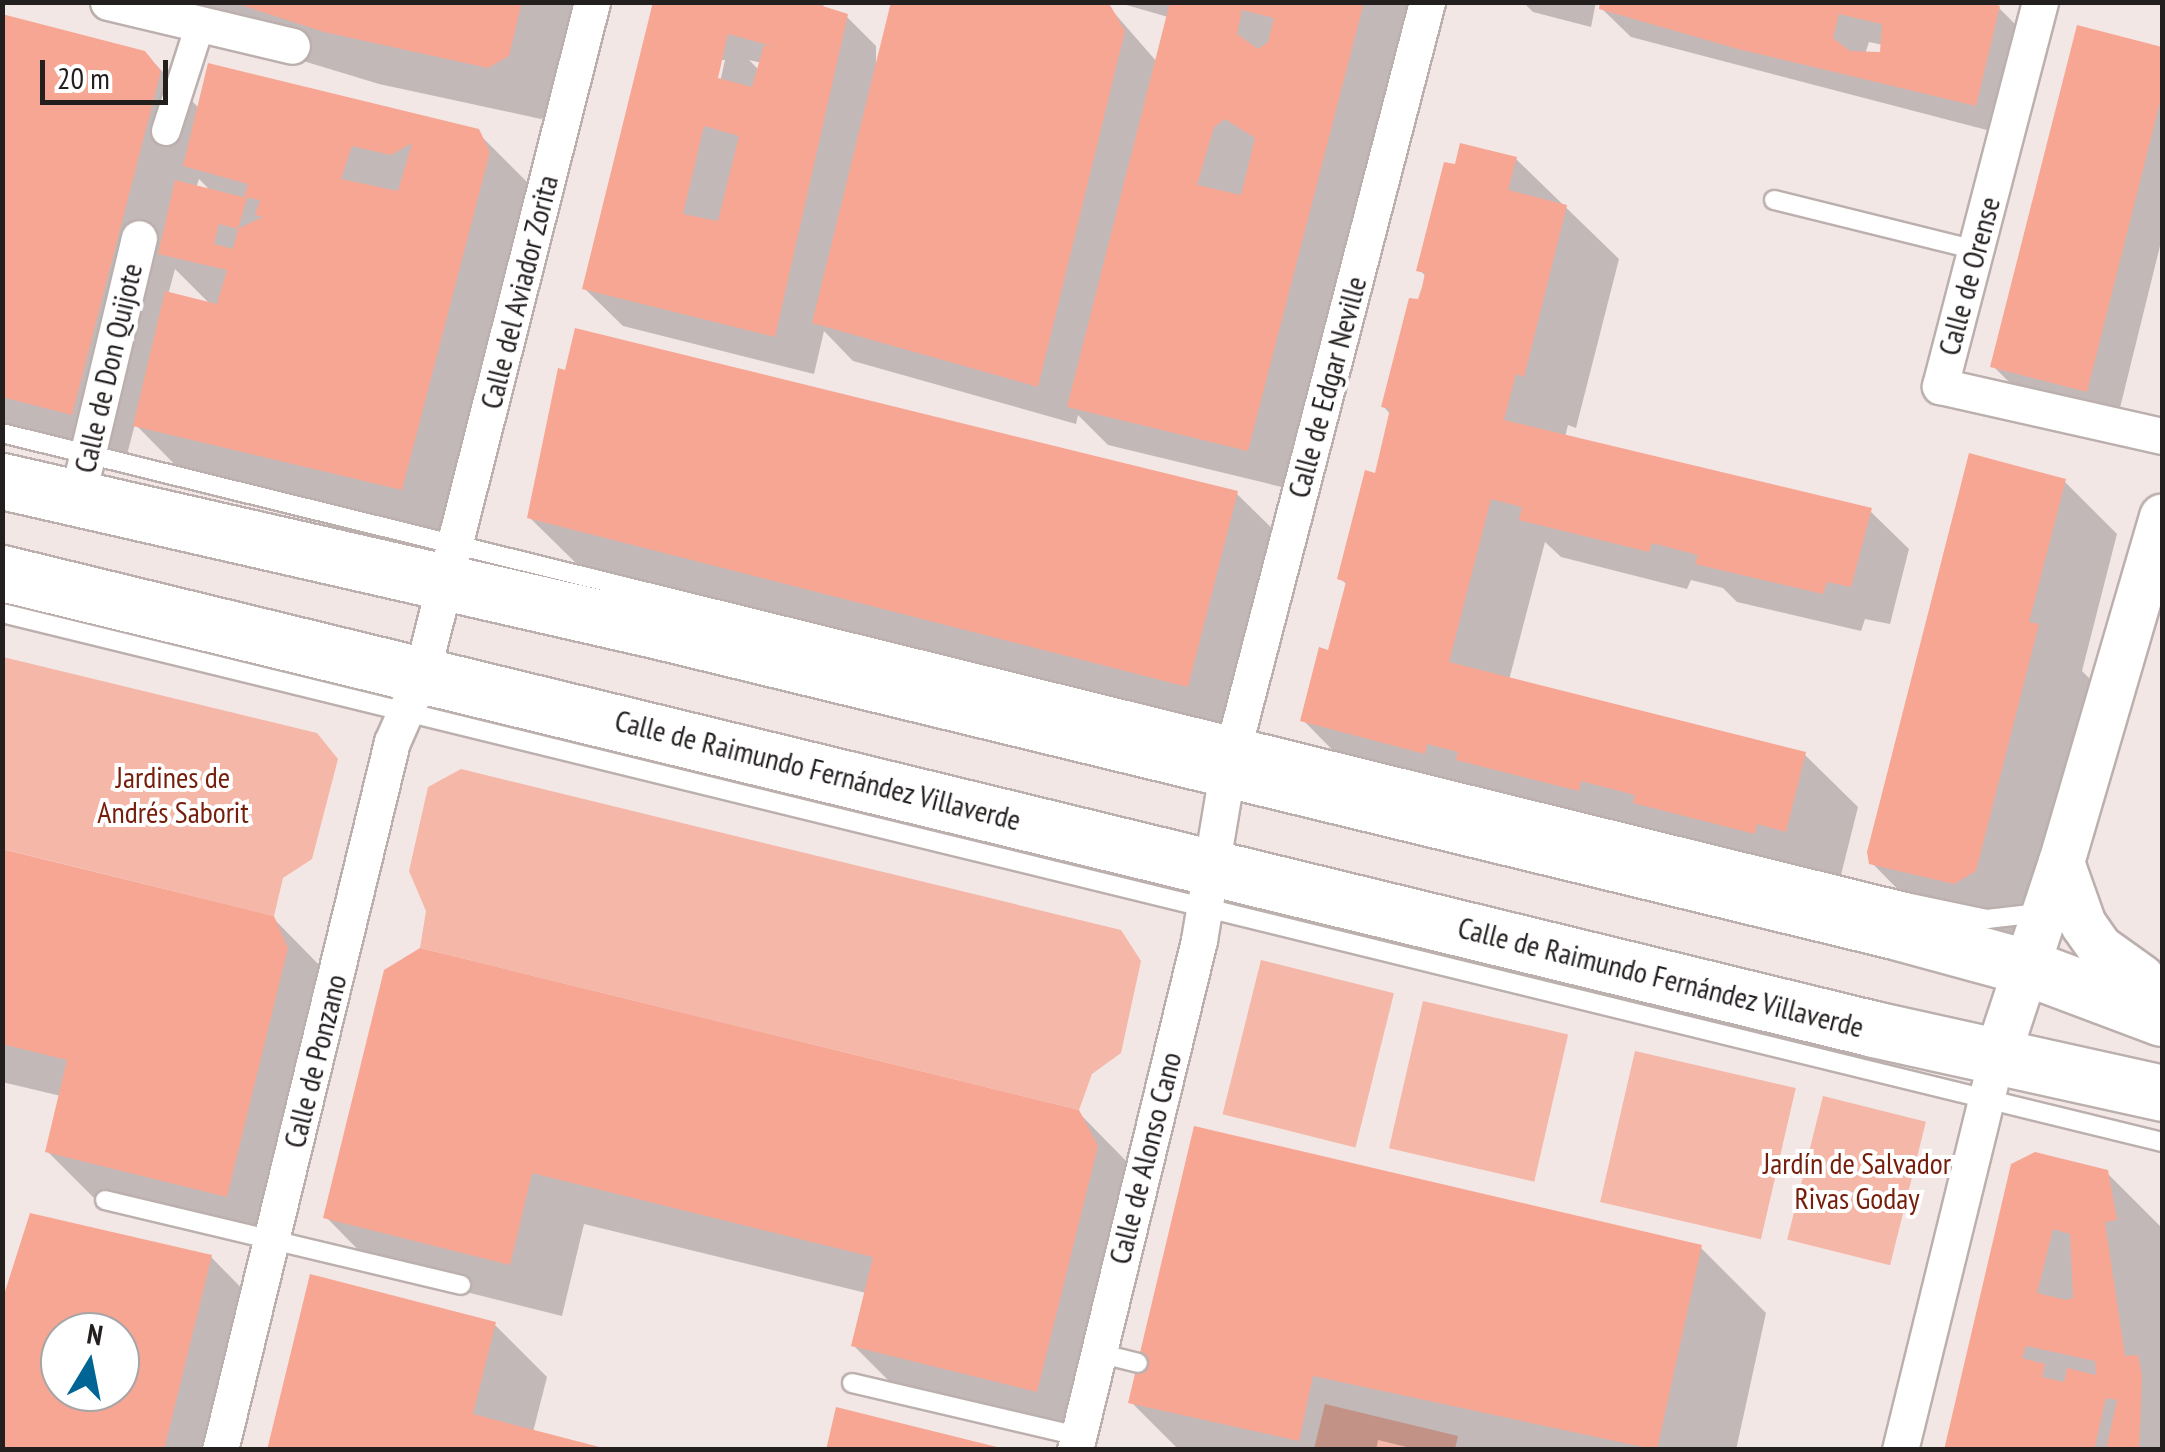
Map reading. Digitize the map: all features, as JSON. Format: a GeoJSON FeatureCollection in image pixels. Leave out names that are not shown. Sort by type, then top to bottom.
{"type":"FeatureCollection","features":[{"type":"Feature","properties":{"kind":"main road"},"geometry":{"type":"LineString","coordinates":[[2,481],[82,476],[451,562],[1232,754],[2026,967],[2155,992]]}},
{"type":"Feature","properties":{"kind":"main road","name":"Calle de Raimundo Fernández Villaverde"},"geometry":{"type":"LineString","coordinates":[[2,573],[412,693],[1990,1078],[2108,1085],[2162,1093]]}},
{"type":"Feature","properties":{"kind":"street"},"geometry":{"type":"LineString","coordinates":[[108,2],[203,14],[292,46]]}},
{"type":"Feature","properties":{"kind":"street","name":"Calle del Aviador Zorita"},"geometry":{"type":"LineString","coordinates":[[451,562],[592,2]]}},
{"type":"Feature","properties":{"kind":"street","name":"Calle de Edgar Neville"},"geometry":{"type":"LineString","coordinates":[[1232,754],[1427,2]]}},
{"type":"Feature","properties":{"kind":"street","name":"Calle de Orense"},"geometry":{"type":"LineString","coordinates":[[2040,2],[1940,386],[2162,436]]}},
{"type":"Feature","properties":{"kind":"street"},"geometry":{"type":"LineString","coordinates":[[166,131],[203,14]]}},
{"type":"Feature","properties":{"kind":"street","name":"Calle de Don Quijote"},"geometry":{"type":"LineString","coordinates":[[82,476],[139,238]]}},
{"type":"Feature","properties":{"kind":"street"},"geometry":{"type":"LineString","coordinates":[[1900,1450],[1990,1078],[2061,862],[2162,516]]}},
{"type":"Feature","properties":{"kind":"street"},"geometry":{"type":"LineString","coordinates":[[412,693],[451,562]]}},
{"type":"Feature","properties":{"kind":"street","name":"Calle de Ponzano"},"geometry":{"type":"LineString","coordinates":[[220,1450],[412,693]]}},
{"type":"Feature","properties":{"kind":"street"},"geometry":{"type":"LineString","coordinates":[[1210,887],[1232,754]]}},
{"type":"Feature","properties":{"kind":"street"},"geometry":{"type":"LineString","coordinates":[[2061,862],[2091,935],[2155,992]]}},
{"type":"Feature","properties":{"kind":"street","name":"Calle de Alonso Cano"},"geometry":{"type":"LineString","coordinates":[[1076,1443],[1210,887]]}},
{"type":"Feature","properties":{"kind":"street","name":"Calle de Raimundo Fernández Villaverde"},"geometry":{"type":"LineString","coordinates":[[2108,1085],[2162,1109]]}},
{"type":"Feature","properties":{"kind":"lane"},"geometry":{"type":"LineString","coordinates":[[1774,200],[1976,250]]}},
{"type":"Feature","properties":{"kind":"lane"},"geometry":{"type":"LineString","coordinates":[[2,433],[82,476]]}},
{"type":"Feature","properties":{"kind":"lane"},"geometry":{"type":"LineString","coordinates":[[2,613],[412,693]]}},
{"type":"Feature","properties":{"kind":"lane"},"geometry":{"type":"LineString","coordinates":[[1232,754],[1972,917],[2014,919],[2044,911]]}},
{"type":"Feature","properties":{"kind":"lane"},"geometry":{"type":"LineString","coordinates":[[1990,1078],[2162,1142]]}},
{"type":"Feature","properties":{"kind":"lane"},"geometry":{"type":"LineString","coordinates":[[105,1200],[461,1285]]}},
{"type":"Feature","properties":{"kind":"lane"},"geometry":{"type":"LineString","coordinates":[[1098,1353],[1138,1363]]}},
{"type":"Feature","properties":{"kind":"lane"},"geometry":{"type":"LineString","coordinates":[[852,1383],[1076,1443]]}},
{"type":"Feature","properties":{"kind":"green space","name":"Jardines de Andrés Saborit"},"geometry":{"type":"Polygon","coordinates":[[[3,657],[317,733],[338,759],[312,859],[283,878],[274,916],[3,849],[3,657]]]}},
{"type":"Feature","properties":{"kind":"green space"},"geometry":{"type":"Polygon","coordinates":[[[461,769],[1121,930],[1141,961],[1121,1053],[1092,1074],[1079,1110],[420,948],[426,911],[409,871],[428,787],[461,769]]]}},
{"type":"Feature","properties":{"kind":"green space"},"geometry":{"type":"Polygon","coordinates":[[[1261,960],[1394,993],[1355,1147],[1223,1114],[1261,960]]]}},
{"type":"Feature","properties":{"kind":"green space"},"geometry":{"type":"Polygon","coordinates":[[[1423,1001],[1568,1035],[1534,1182],[1389,1148],[1423,1001]]]}},
{"type":"Feature","properties":{"kind":"green space"},"geometry":{"type":"Polygon","coordinates":[[[1635,1051],[1796,1088],[1761,1239],[1600,1202],[1635,1051]]]}},
{"type":"Feature","properties":{"kind":"green space","name":"Jardín de Salvador Rivas Goday"},"geometry":{"type":"Polygon","coordinates":[[[1823,1096],[1926,1122],[1890,1265],[1787,1240],[1823,1096]]]}},
{"type":"Feature","properties":{"kind":"green space"},"geometry":{"type":"Polygon","coordinates":[[[1325,1404],[1458,1436],[1455,1449],[1314,1449],[1325,1404]]]}},
{"type":"Feature","properties":{"kind":"building"},"geometry":{"type":"Polygon","coordinates":[[[232,2],[522,2],[509,56],[488,68],[324,32],[232,2]]]}},
{"type":"Feature","properties":{"kind":"building"},"geometry":{"type":"Polygon","coordinates":[[[653,2],[810,2],[848,14],[775,337],[582,289],[653,2]],[[728,34],[718,78],[752,87],[764,45],[776,47],[728,34]],[[704,126],[683,214],[718,221],[739,136],[704,126]]]}},
{"type":"Feature","properties":{"kind":"building"},"geometry":{"type":"Polygon","coordinates":[[[891,2],[1100,2],[1110,5],[1125,31],[1038,387],[812,323],[891,2]]]}},
{"type":"Feature","properties":{"kind":"building"},"geometry":{"type":"Polygon","coordinates":[[[1170,2],[1364,2],[1248,451],[1067,407],[1170,2]],[[1242,10],[1237,34],[1258,49],[1268,42],[1274,18],[1242,10]],[[1225,119],[1214,127],[1197,185],[1241,195],[1255,138],[1225,119]]]}},
{"type":"Feature","properties":{"kind":"building"},"geometry":{"type":"Polygon","coordinates":[[[1600,2],[1986,2],[2000,6],[1976,106],[1738,49],[1599,9],[1600,2]],[[1839,14],[1833,38],[1850,51],[1880,52],[1882,24],[1839,14]]]}},
{"type":"Feature","properties":{"kind":"building"},"geometry":{"type":"Polygon","coordinates":[[[2,14],[145,51],[161,71],[72,415],[2,397],[2,14]]]}},
{"type":"Feature","properties":{"kind":"building"},"geometry":{"type":"Polygon","coordinates":[[[2077,25],[2162,47],[2162,94],[2087,392],[1990,367],[2077,25]]]}},
{"type":"Feature","properties":{"kind":"building"},"geometry":{"type":"Polygon","coordinates":[[[208,63],[479,129],[490,152],[402,490],[133,426],[165,291],[217,304],[227,270],[158,254],[175,180],[247,198],[238,229],[263,217],[255,215],[260,200],[244,197],[248,184],[183,166],[208,63]],[[412,143],[391,155],[352,146],[341,179],[398,191],[412,143]],[[219,224],[214,244],[233,249],[238,229],[219,224]]]}},
{"type":"Feature","properties":{"kind":"building"},"geometry":{"type":"Polygon","coordinates":[[[1460,143],[1517,157],[1508,190],[1567,205],[1524,377],[1516,374],[1504,420],[1872,508],[1851,587],[1827,582],[1823,594],[1695,564],[1698,555],[1652,543],[1649,552],[1519,520],[1522,507],[1491,499],[1449,662],[1806,752],[1786,832],[1757,824],[1755,834],[1633,803],[1635,795],[1581,781],[1579,791],[1456,760],[1458,752],[1427,744],[1425,754],[1300,721],[1319,647],[1328,650],[1346,582],[1337,579],[1365,470],[1375,473],[1390,409],[1381,407],[1409,298],[1418,299],[1422,287],[1425,273],[1416,271],[1444,162],[1455,164],[1460,143]]]}},
{"type":"Feature","properties":{"kind":"building"},"geometry":{"type":"Polygon","coordinates":[[[575,328],[1238,491],[1188,687],[527,518],[558,368],[565,370],[575,328]]]}},
{"type":"Feature","properties":{"kind":"building"},"geometry":{"type":"Polygon","coordinates":[[[1969,453],[2066,479],[2029,622],[2039,624],[1976,871],[1954,884],[1869,864],[1867,852],[1969,453]]]}},
{"type":"Feature","properties":{"kind":"building"},"geometry":{"type":"Polygon","coordinates":[[[2,849],[274,916],[288,948],[227,1197],[45,1152],[67,1060],[2,1044],[2,849]]]}},
{"type":"Feature","properties":{"kind":"building"},"geometry":{"type":"Polygon","coordinates":[[[420,948],[1079,1110],[1098,1146],[1037,1392],[851,1346],[873,1257],[532,1173],[510,1265],[323,1218],[384,970],[420,948]]]}},
{"type":"Feature","properties":{"kind":"building"},"geometry":{"type":"Polygon","coordinates":[[[1194,1126],[1702,1245],[1657,1450],[1313,1376],[1299,1441],[1128,1403],[1194,1126]]]}},
{"type":"Feature","properties":{"kind":"building"},"geometry":{"type":"Polygon","coordinates":[[[2035,1152],[2108,1170],[2117,1220],[2105,1222],[2125,1356],[2138,1355],[2142,1376],[2139,1450],[2106,1450],[2117,1400],[2106,1398],[2094,1450],[1944,1450],[2011,1164],[2035,1152]],[[2053,1229],[2037,1293],[2066,1300],[2073,1298],[2070,1234],[2053,1229]],[[2026,1346],[2022,1358],[2045,1364],[2042,1377],[2064,1382],[2067,1368],[2096,1375],[2095,1361],[2026,1346]]]}},
{"type":"Feature","properties":{"kind":"building"},"geometry":{"type":"Polygon","coordinates":[[[30,1213],[212,1255],[164,1450],[2,1450],[2,1301],[30,1213]]]}},
{"type":"Feature","properties":{"kind":"building"},"geometry":{"type":"Polygon","coordinates":[[[310,1274],[496,1322],[473,1414],[611,1450],[267,1450],[310,1274]]]}},
{"type":"Feature","properties":{"kind":"building"},"geometry":{"type":"Polygon","coordinates":[[[836,1407],[1001,1448],[1001,1450],[826,1450],[836,1407]]]}}]}
